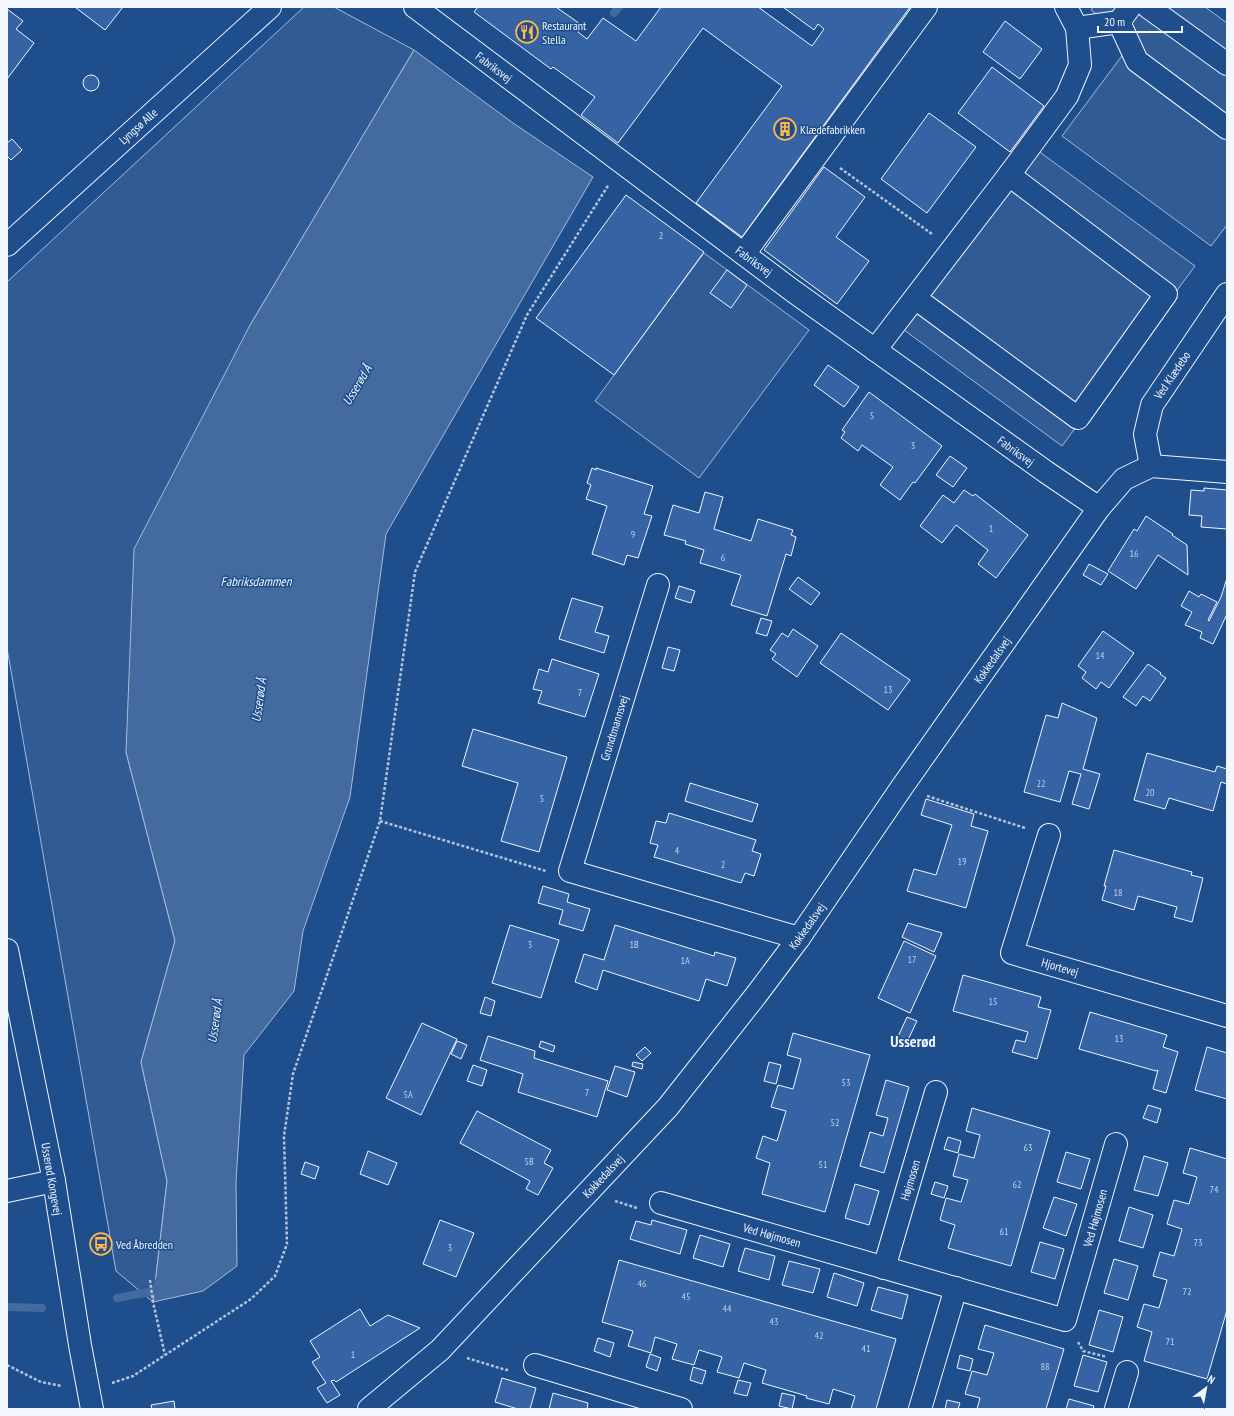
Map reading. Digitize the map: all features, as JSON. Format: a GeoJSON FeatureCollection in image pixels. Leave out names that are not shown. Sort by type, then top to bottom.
{"type":"FeatureCollection","features":[{"type":"Feature","properties":{"kind":"street","name":"Lyngsø Alle"},"geometry":{"type":"LineString","coordinates":[[7,245],[270,7]]}},
{"type":"Feature","properties":{"kind":"street","name":"Fabriksvej"},"geometry":{"type":"LineString","coordinates":[[415,7],[744,254],[875,350],[1099,508]]}},
{"type":"Feature","properties":{"kind":"street"},"geometry":{"type":"LineString","coordinates":[[744,254],[926,7]]}},
{"type":"Feature","properties":{"kind":"street"},"geometry":{"type":"LineString","coordinates":[[875,350],[1009,175],[1067,96],[1080,65],[1078,28],[1066,7]]}},
{"type":"Feature","properties":{"kind":"street"},"geometry":{"type":"LineString","coordinates":[[1148,7],[1227,64]]}},
{"type":"Feature","properties":{"kind":"street"},"geometry":{"type":"LineString","coordinates":[[1078,28],[1124,15],[1137,61],[1227,128]]}},
{"type":"Feature","properties":{"kind":"street"},"geometry":{"type":"LineString","coordinates":[[914,298],[1078,418],[1166,294],[1009,175]]}},
{"type":"Feature","properties":{"kind":"street","name":"Ved Klædebo"},"geometry":{"type":"LineString","coordinates":[[1152,466],[1146,434],[1152,405],[1227,294]]}},
{"type":"Feature","properties":{"kind":"street","name":"Kokkedalsvej"},"geometry":{"type":"LineString","coordinates":[[369,1409],[440,1350],[668,1107],[799,938],[902,787],[1099,508],[1124,479],[1152,466],[1227,472]]}},
{"type":"Feature","properties":{"kind":"street","name":"Grundtmannsvej"},"geometry":{"type":"LineString","coordinates":[[570,871],[658,585]]}},
{"type":"Feature","properties":{"kind":"street","name":"Hjortevej"},"geometry":{"type":"LineString","coordinates":[[1049,835],[1012,953],[1227,1016]]}},
{"type":"Feature","properties":{"kind":"street"},"geometry":{"type":"LineString","coordinates":[[570,871],[799,938]]}},
{"type":"Feature","properties":{"kind":"street","name":"Usserød Kongevej"},"geometry":{"type":"LineString","coordinates":[[7,950],[54,1181],[91,1400]]}},
{"type":"Feature","properties":{"kind":"street","name":"Højmosen"},"geometry":{"type":"LineString","coordinates":[[884,1268],[936,1092]]}},
{"type":"Feature","properties":{"kind":"street","name":"Ved Højmosen"},"geometry":{"type":"LineString","coordinates":[[661,1203],[1065,1320],[1116,1144]]}},
{"type":"Feature","properties":{"kind":"street"},"geometry":{"type":"LineString","coordinates":[[7,1191],[54,1181]]}},
{"type":"Feature","properties":{"kind":"street"},"geometry":{"type":"LineString","coordinates":[[920,1409],[956,1288]]}},
{"type":"Feature","properties":{"kind":"street"},"geometry":{"type":"LineString","coordinates":[[535,1365],[682,1409]]}},
{"type":"Feature","properties":{"kind":"street"},"geometry":{"type":"LineString","coordinates":[[1116,1409],[1127,1372]]}},
{"type":"Feature","properties":{"kind":"path"},"geometry":{"type":"LineString","coordinates":[[818,153],[953,249]]}},
{"type":"Feature","properties":{"kind":"path"},"geometry":{"type":"LineString","coordinates":[[7,1365],[41,1382],[91,1400],[133,1376],[251,1299],[275,1276],[287,1244],[284,1136],[293,1074],[380,821],[415,572],[527,315],[622,163]]}},
{"type":"Feature","properties":{"kind":"path"},"geometry":{"type":"LineString","coordinates":[[902,787],[1049,835]]}},
{"type":"Feature","properties":{"kind":"path"},"geometry":{"type":"LineString","coordinates":[[380,821],[551,873],[570,871]]}},
{"type":"Feature","properties":{"kind":"path"},"geometry":{"type":"LineString","coordinates":[[588,1192],[637,1208],[661,1203]]}},
{"type":"Feature","properties":{"kind":"path"},"geometry":{"type":"LineString","coordinates":[[150,1280],[153,1302],[165,1355]]}},
{"type":"Feature","properties":{"kind":"path"},"geometry":{"type":"LineString","coordinates":[[1065,1320],[1083,1351],[1113,1358],[1127,1372]]}},
{"type":"Feature","properties":{"kind":"path"},"geometry":{"type":"LineString","coordinates":[[440,1350],[506,1370],[535,1365]]}},
{"type":"Feature","properties":{"kind":"shaded area"},"geometry":{"type":"Polygon","coordinates":[[[304,7],[334,7],[414,50],[249,327],[126,752],[175,941],[141,1062],[167,1181],[153,1302],[116,1271],[7,648],[7,282],[304,7]]]}},
{"type":"Feature","properties":{"kind":"shaded area"},"geometry":{"type":"Polygon","coordinates":[[[1093,7],[1205,7],[1227,23],[1227,225],[1211,246],[1062,136],[1133,41],[1091,10],[1093,7]]]}},
{"type":"Feature","properties":{"kind":"shaded area"},"geometry":{"type":"Polygon","coordinates":[[[1037,150],[1195,266],[1062,446],[904,330],[1037,150]]]}},
{"type":"Feature","properties":{"kind":"shaded area"},"geometry":{"type":"Polygon","coordinates":[[[704,253],[809,330],[699,478],[595,401],[704,253]]]}},
{"type":"Feature","properties":{"kind":"water","name":"Fabriksdammen"},"geometry":{"type":"Polygon","coordinates":[[[414,50],[513,123],[593,177],[386,534],[350,797],[303,931],[294,991],[244,1055],[236,1182],[237,1266],[203,1291],[153,1302],[167,1181],[141,1062],[175,941],[126,752],[134,549],[249,327],[414,50]]]}},
{"type":"Feature","properties":{"kind":"building"},"geometry":{"type":"Polygon","coordinates":[[[75,7],[123,7],[105,30],[75,7]]]}},
{"type":"Feature","properties":{"kind":"building","name":"Klædefabrikken"},"geometry":{"type":"Polygon","coordinates":[[[478,7],[556,7],[583,26],[578,32],[587,39],[603,18],[636,41],[661,7],[758,7],[812,46],[824,29],[818,24],[814,30],[783,7],[910,7],[742,237],[696,203],[782,86],[703,28],[618,143],[581,115],[595,97],[553,67],[551,69],[474,12],[478,7]]]}},
{"type":"Feature","properties":{"kind":"building"},"geometry":{"type":"Polygon","coordinates":[[[7,9],[23,21],[16,29],[34,43],[7,79],[7,9]]]}},
{"type":"Feature","properties":{"kind":"building"},"geometry":{"type":"Polygon","coordinates":[[[1005,21],[1042,49],[1020,79],[983,52],[1005,21]]]}},
{"type":"Feature","properties":{"kind":"building"},"geometry":{"type":"Polygon","coordinates":[[[992,67],[1044,106],[1010,152],[958,113],[992,67]]]}},
{"type":"Feature","properties":{"kind":"building"},"geometry":{"type":"Polygon","coordinates":[[[91,75],[98,80],[99,83],[94,90],[91,91],[84,86],[83,83],[88,76],[91,75]]]}},
{"type":"Feature","properties":{"kind":"building"},"geometry":{"type":"Polygon","coordinates":[[[929,113],[976,147],[927,213],[881,179],[929,113]]]}},
{"type":"Feature","properties":{"kind":"building"},"geometry":{"type":"Polygon","coordinates":[[[12,139],[22,150],[11,160],[7,156],[7,143],[12,139]]]}},
{"type":"Feature","properties":{"kind":"building"},"geometry":{"type":"Polygon","coordinates":[[[824,167],[865,197],[836,237],[869,261],[837,304],[764,250],[824,167]]]}},
{"type":"Feature","properties":{"kind":"building"},"geometry":{"type":"Polygon","coordinates":[[[626,195],[704,252],[614,375],[536,318],[626,195]]]}},
{"type":"Feature","properties":{"kind":"building"},"geometry":{"type":"Polygon","coordinates":[[[727,270],[747,285],[731,308],[710,293],[727,270]]]}},
{"type":"Feature","properties":{"kind":"building"},"geometry":{"type":"Polygon","coordinates":[[[828,365],[859,387],[844,407],[814,385],[828,365]]]}},
{"type":"Feature","properties":{"kind":"building"},"geometry":{"type":"Polygon","coordinates":[[[869,392],[942,446],[915,483],[913,482],[900,500],[880,485],[893,467],[862,445],[858,451],[841,438],[845,432],[842,430],[869,392]]]}},
{"type":"Feature","properties":{"kind":"building"},"geometry":{"type":"Polygon","coordinates":[[[950,456],[967,468],[953,487],[936,475],[950,456]]]}},
{"type":"Feature","properties":{"kind":"building"},"geometry":{"type":"Polygon","coordinates":[[[592,468],[653,486],[644,514],[652,516],[638,558],[627,555],[624,565],[592,554],[607,506],[586,499],[591,485],[587,483],[592,468]]]}},
{"type":"Feature","properties":{"kind":"building"},"geometry":{"type":"Polygon","coordinates":[[[1204,488],[1227,490],[1227,529],[1201,527],[1202,516],[1189,515],[1191,490],[1204,491],[1204,488]]]}},
{"type":"Feature","properties":{"kind":"building"},"geometry":{"type":"Polygon","coordinates":[[[964,490],[973,496],[975,494],[1028,535],[996,578],[978,564],[988,550],[956,525],[942,543],[920,526],[943,495],[954,503],[964,490]]]}},
{"type":"Feature","properties":{"kind":"building"},"geometry":{"type":"Polygon","coordinates":[[[705,492],[723,497],[714,529],[751,541],[758,519],[793,530],[791,535],[796,537],[791,556],[786,554],[767,616],[731,605],[741,575],[700,563],[704,550],[685,544],[686,541],[664,535],[673,505],[699,513],[705,492]]]}},
{"type":"Feature","properties":{"kind":"building"},"geometry":{"type":"Polygon","coordinates":[[[1146,516],[1187,545],[1188,575],[1158,555],[1136,589],[1108,571],[1134,529],[1137,531],[1146,516]]]}},
{"type":"Feature","properties":{"kind":"building"},"geometry":{"type":"Polygon","coordinates":[[[1089,564],[1108,574],[1101,585],[1083,575],[1089,564]]]}},
{"type":"Feature","properties":{"kind":"building"},"geometry":{"type":"Polygon","coordinates":[[[798,577],[820,593],[811,605],[789,589],[798,577]]]}},
{"type":"Feature","properties":{"kind":"building"},"geometry":{"type":"Polygon","coordinates":[[[1227,578],[1227,614],[1213,644],[1200,638],[1202,632],[1185,625],[1192,612],[1181,606],[1189,591],[1199,597],[1201,594],[1217,602],[1208,620],[1209,621],[1221,597],[1227,578]]]}},
{"type":"Feature","properties":{"kind":"building"},"geometry":{"type":"Polygon","coordinates":[[[679,586],[695,591],[691,603],[675,598],[679,586]]]}},
{"type":"Feature","properties":{"kind":"building"},"geometry":{"type":"Polygon","coordinates":[[[572,598],[603,607],[595,632],[609,636],[604,653],[559,639],[572,598]]]}},
{"type":"Feature","properties":{"kind":"building"},"geometry":{"type":"Polygon","coordinates":[[[761,618],[772,621],[767,636],[756,633],[761,618]]]}},
{"type":"Feature","properties":{"kind":"building"},"geometry":{"type":"Polygon","coordinates":[[[793,629],[818,646],[797,677],[772,659],[776,654],[770,650],[782,633],[788,637],[793,629]]]}},
{"type":"Feature","properties":{"kind":"building"},"geometry":{"type":"Polygon","coordinates":[[[1103,631],[1134,653],[1109,688],[1101,682],[1096,689],[1082,678],[1086,672],[1078,666],[1103,631]]]}},
{"type":"Feature","properties":{"kind":"building"},"geometry":{"type":"Polygon","coordinates":[[[841,633],[910,680],[888,710],[820,663],[841,633]]]}},
{"type":"Feature","properties":{"kind":"building"},"geometry":{"type":"Polygon","coordinates":[[[668,647],[680,650],[674,671],[662,668],[668,647]]]}},
{"type":"Feature","properties":{"kind":"building"},"geometry":{"type":"Polygon","coordinates":[[[552,659],[599,674],[585,717],[538,703],[542,691],[533,689],[539,669],[548,672],[552,659]]]}},
{"type":"Feature","properties":{"kind":"building"},"geometry":{"type":"Polygon","coordinates":[[[1148,664],[1166,678],[1150,701],[1143,696],[1136,706],[1123,697],[1148,664]]]}},
{"type":"Feature","properties":{"kind":"building"},"geometry":{"type":"Polygon","coordinates":[[[1062,703],[1097,718],[1083,769],[1100,774],[1089,809],[1072,804],[1081,774],[1069,771],[1060,802],[1024,792],[1046,715],[1058,718],[1062,703]]]}},
{"type":"Feature","properties":{"kind":"building"},"geometry":{"type":"Polygon","coordinates":[[[473,729],[567,757],[539,852],[501,841],[518,783],[462,766],[473,729]]]}},
{"type":"Feature","properties":{"kind":"building"},"geometry":{"type":"Polygon","coordinates":[[[1147,753],[1215,772],[1217,766],[1227,769],[1227,784],[1221,782],[1213,811],[1169,798],[1165,809],[1134,800],[1147,753]]]}},
{"type":"Feature","properties":{"kind":"building"},"geometry":{"type":"Polygon","coordinates":[[[690,783],[758,804],[752,822],[685,801],[690,783]]]}},
{"type":"Feature","properties":{"kind":"building"},"geometry":{"type":"Polygon","coordinates":[[[926,799],[974,814],[971,826],[988,831],[966,908],[907,891],[914,869],[936,875],[952,825],[921,815],[926,799]]]}},
{"type":"Feature","properties":{"kind":"building"},"geometry":{"type":"Polygon","coordinates":[[[669,813],[756,840],[752,851],[761,854],[754,876],[745,873],[741,883],[654,857],[658,845],[650,843],[656,821],[666,823],[669,813]]]}},
{"type":"Feature","properties":{"kind":"building"},"geometry":{"type":"Polygon","coordinates":[[[1114,850],[1192,872],[1191,875],[1203,878],[1192,922],[1174,917],[1177,907],[1138,896],[1134,910],[1102,900],[1106,886],[1104,886],[1114,850]]]}},
{"type":"Feature","properties":{"kind":"building"},"geometry":{"type":"Polygon","coordinates":[[[543,886],[569,894],[567,902],[590,909],[583,931],[559,924],[563,910],[538,903],[543,886]]]}},
{"type":"Feature","properties":{"kind":"building"},"geometry":{"type":"Polygon","coordinates":[[[908,923],[942,933],[934,952],[902,937],[908,923]]]}},
{"type":"Feature","properties":{"kind":"building"},"geometry":{"type":"Polygon","coordinates":[[[510,925],[559,940],[541,998],[492,983],[510,925]]]}},
{"type":"Feature","properties":{"kind":"building"},"geometry":{"type":"Polygon","coordinates":[[[615,925],[714,956],[715,952],[736,958],[727,986],[706,979],[699,1001],[603,970],[597,990],[575,982],[584,954],[604,960],[615,925]]]}},
{"type":"Feature","properties":{"kind":"building"},"geometry":{"type":"Polygon","coordinates":[[[904,941],[936,956],[910,1013],[878,998],[904,941]]]}},
{"type":"Feature","properties":{"kind":"building"},"geometry":{"type":"Polygon","coordinates":[[[963,975],[1041,997],[1038,1007],[1051,1010],[1037,1059],[1012,1052],[1016,1040],[1025,1042],[1028,1032],[953,1011],[963,975]]]}},
{"type":"Feature","properties":{"kind":"building"},"geometry":{"type":"Polygon","coordinates":[[[485,997],[495,1001],[491,1016],[480,1013],[485,997]]]}},
{"type":"Feature","properties":{"kind":"building"},"geometry":{"type":"Polygon","coordinates":[[[1090,1012],[1167,1035],[1163,1047],[1178,1052],[1166,1093],[1153,1089],[1158,1070],[1156,1071],[1079,1049],[1090,1012]]]}},
{"type":"Feature","properties":{"kind":"building"},"geometry":{"type":"Polygon","coordinates":[[[907,1017],[917,1021],[905,1046],[896,1041],[907,1017]]]}},
{"type":"Feature","properties":{"kind":"building"},"geometry":{"type":"Polygon","coordinates":[[[422,1023],[457,1039],[421,1115],[386,1098],[422,1023]]]}},
{"type":"Feature","properties":{"kind":"building"},"geometry":{"type":"Polygon","coordinates":[[[793,1033],[870,1055],[825,1212],[762,1194],[770,1163],[756,1158],[763,1136],[777,1141],[786,1111],[771,1107],[778,1085],[793,1089],[801,1059],[787,1055],[793,1033]]]}},
{"type":"Feature","properties":{"kind":"building"},"geometry":{"type":"Polygon","coordinates":[[[488,1036],[535,1051],[534,1058],[608,1081],[597,1117],[518,1092],[523,1074],[480,1060],[488,1036]]]}},
{"type":"Feature","properties":{"kind":"building"},"geometry":{"type":"Polygon","coordinates":[[[457,1041],[467,1045],[461,1059],[451,1054],[457,1041]]]}},
{"type":"Feature","properties":{"kind":"building"},"geometry":{"type":"Polygon","coordinates":[[[541,1041],[555,1046],[553,1052],[539,1047],[541,1041]]]}},
{"type":"Feature","properties":{"kind":"building"},"geometry":{"type":"Polygon","coordinates":[[[645,1047],[651,1053],[642,1061],[636,1055],[645,1047]]]}},
{"type":"Feature","properties":{"kind":"building"},"geometry":{"type":"Polygon","coordinates":[[[1207,1047],[1227,1053],[1227,1099],[1195,1090],[1207,1047]]]}},
{"type":"Feature","properties":{"kind":"building"},"geometry":{"type":"Polygon","coordinates":[[[633,1062],[643,1064],[642,1069],[632,1066],[633,1062]]]}},
{"type":"Feature","properties":{"kind":"building"},"geometry":{"type":"Polygon","coordinates":[[[769,1062],[781,1065],[776,1084],[764,1081],[769,1062]]]}},
{"type":"Feature","properties":{"kind":"building"},"geometry":{"type":"Polygon","coordinates":[[[473,1065],[487,1070],[482,1086],[467,1081],[473,1065]]]}},
{"type":"Feature","properties":{"kind":"building"},"geometry":{"type":"Polygon","coordinates":[[[615,1066],[635,1072],[627,1097],[607,1090],[615,1066]]]}},
{"type":"Feature","properties":{"kind":"building"},"geometry":{"type":"Polygon","coordinates":[[[886,1080],[909,1087],[884,1173],[860,1166],[870,1132],[883,1136],[888,1118],[876,1115],[886,1080]]]}},
{"type":"Feature","properties":{"kind":"building"},"geometry":{"type":"Polygon","coordinates":[[[1148,1105],[1161,1109],[1157,1123],[1143,1118],[1148,1105]]]}},
{"type":"Feature","properties":{"kind":"building"},"geometry":{"type":"Polygon","coordinates":[[[972,1108],[1050,1131],[1011,1266],[948,1248],[955,1225],[940,1220],[946,1198],[961,1202],[968,1180],[953,1176],[959,1154],[974,1158],[980,1135],[966,1131],[972,1108]]]}},
{"type":"Feature","properties":{"kind":"building"},"geometry":{"type":"Polygon","coordinates":[[[477,1111],[551,1150],[544,1163],[553,1168],[538,1195],[526,1189],[530,1181],[460,1143],[477,1111]]]}},
{"type":"Feature","properties":{"kind":"building"},"geometry":{"type":"Polygon","coordinates":[[[948,1137],[961,1141],[958,1153],[944,1149],[948,1137]]]}},
{"type":"Feature","properties":{"kind":"building"},"geometry":{"type":"Polygon","coordinates":[[[1190,1148],[1227,1159],[1227,1310],[1207,1379],[1144,1361],[1152,1332],[1137,1327],[1144,1304],[1159,1308],[1167,1280],[1153,1276],[1160,1252],[1174,1256],[1182,1229],[1167,1224],[1174,1200],[1189,1204],[1197,1177],[1183,1173],[1190,1148]]]}},
{"type":"Feature","properties":{"kind":"building"},"geometry":{"type":"Polygon","coordinates":[[[368,1151],[397,1163],[388,1185],[360,1174],[368,1151]]]}},
{"type":"Feature","properties":{"kind":"building"},"geometry":{"type":"Polygon","coordinates":[[[1066,1152],[1090,1159],[1081,1189],[1057,1182],[1066,1152]]]}},
{"type":"Feature","properties":{"kind":"building"},"geometry":{"type":"Polygon","coordinates":[[[1144,1156],[1168,1163],[1158,1196],[1134,1190],[1144,1156]]]}},
{"type":"Feature","properties":{"kind":"building"},"geometry":{"type":"Polygon","coordinates":[[[305,1162],[319,1167],[315,1179],[301,1174],[305,1162]]]}},
{"type":"Feature","properties":{"kind":"building"},"geometry":{"type":"Polygon","coordinates":[[[935,1182],[948,1186],[944,1198],[931,1194],[935,1182]]]}},
{"type":"Feature","properties":{"kind":"building"},"geometry":{"type":"Polygon","coordinates":[[[855,1184],[879,1191],[869,1225],[845,1218],[855,1184]]]}},
{"type":"Feature","properties":{"kind":"building"},"geometry":{"type":"Polygon","coordinates":[[[1054,1197],[1077,1204],[1066,1236],[1043,1228],[1054,1197]]]}},
{"type":"Feature","properties":{"kind":"building"},"geometry":{"type":"Polygon","coordinates":[[[1129,1207],[1153,1215],[1143,1248],[1119,1241],[1129,1207]]]}},
{"type":"Feature","properties":{"kind":"building"},"geometry":{"type":"Polygon","coordinates":[[[440,1220],[474,1233],[456,1277],[423,1264],[440,1220]]]}},
{"type":"Feature","properties":{"kind":"building"},"geometry":{"type":"Polygon","coordinates":[[[652,1220],[687,1230],[680,1254],[630,1239],[636,1221],[651,1225],[652,1220]]]}},
{"type":"Feature","properties":{"kind":"building"},"geometry":{"type":"Polygon","coordinates":[[[700,1235],[730,1244],[723,1267],[693,1258],[700,1235]]]}},
{"type":"Feature","properties":{"kind":"building"},"geometry":{"type":"Polygon","coordinates":[[[1040,1242],[1064,1249],[1055,1279],[1031,1272],[1040,1242]]]}},
{"type":"Feature","properties":{"kind":"building"},"geometry":{"type":"Polygon","coordinates":[[[745,1248],[775,1256],[769,1280],[738,1271],[745,1248]]]}},
{"type":"Feature","properties":{"kind":"building"},"geometry":{"type":"Polygon","coordinates":[[[1114,1259],[1138,1266],[1128,1300],[1104,1293],[1114,1259]]]}},
{"type":"Feature","properties":{"kind":"building"},"geometry":{"type":"Polygon","coordinates":[[[619,1260],[896,1339],[876,1409],[851,1409],[855,1396],[833,1389],[829,1404],[762,1383],[766,1370],[744,1363],[739,1378],[717,1372],[722,1357],[699,1350],[694,1365],[672,1359],[677,1344],[655,1337],[651,1353],[628,1346],[633,1331],[602,1322],[619,1260]]]}},
{"type":"Feature","properties":{"kind":"building"},"geometry":{"type":"Polygon","coordinates":[[[789,1261],[820,1269],[813,1293],[782,1285],[789,1261]]]}},
{"type":"Feature","properties":{"kind":"building"},"geometry":{"type":"Polygon","coordinates":[[[834,1273],[864,1283],[857,1306],[827,1297],[834,1273]]]}},
{"type":"Feature","properties":{"kind":"building"},"geometry":{"type":"Polygon","coordinates":[[[878,1287],[908,1295],[902,1319],[871,1310],[878,1287]]]}},
{"type":"Feature","properties":{"kind":"building"},"geometry":{"type":"Polygon","coordinates":[[[360,1309],[370,1326],[388,1315],[420,1328],[336,1382],[334,1380],[331,1381],[340,1395],[327,1403],[317,1388],[326,1383],[312,1362],[320,1357],[310,1341],[360,1309]]]}},
{"type":"Feature","properties":{"kind":"building"},"geometry":{"type":"Polygon","coordinates":[[[1099,1310],[1123,1317],[1113,1352],[1089,1345],[1099,1310]]]}},
{"type":"Feature","properties":{"kind":"building"},"geometry":{"type":"Polygon","coordinates":[[[985,1325],[1064,1349],[1046,1409],[977,1409],[980,1398],[965,1394],[972,1371],[987,1375],[994,1353],[978,1349],[985,1325]]]}},
{"type":"Feature","properties":{"kind":"building"},"geometry":{"type":"Polygon","coordinates":[[[598,1338],[614,1343],[610,1357],[594,1351],[598,1338]]]}},
{"type":"Feature","properties":{"kind":"building"},"geometry":{"type":"Polygon","coordinates":[[[650,1354],[661,1358],[657,1371],[646,1367],[650,1354]]]}},
{"type":"Feature","properties":{"kind":"building"},"geometry":{"type":"Polygon","coordinates":[[[960,1355],[973,1359],[970,1371],[957,1368],[960,1355]]]}},
{"type":"Feature","properties":{"kind":"building"},"geometry":{"type":"Polygon","coordinates":[[[1083,1355],[1107,1362],[1098,1392],[1074,1386],[1083,1355]]]}},
{"type":"Feature","properties":{"kind":"building"},"geometry":{"type":"Polygon","coordinates":[[[693,1367],[706,1371],[702,1384],[690,1380],[693,1367]]]}},
{"type":"Feature","properties":{"kind":"building"},"geometry":{"type":"Polygon","coordinates":[[[502,1378],[536,1388],[530,1409],[518,1409],[495,1402],[502,1378]]]}},
{"type":"Feature","properties":{"kind":"building"},"geometry":{"type":"Polygon","coordinates":[[[738,1380],[751,1383],[747,1396],[734,1393],[738,1380]]]}},
{"type":"Feature","properties":{"kind":"building"},"geometry":{"type":"Polygon","coordinates":[[[553,1393],[588,1403],[587,1409],[549,1409],[553,1393]]]}},
{"type":"Feature","properties":{"kind":"building"},"geometry":{"type":"Polygon","coordinates":[[[782,1393],[795,1396],[792,1409],[779,1406],[782,1393]]]}},
{"type":"Feature","properties":{"kind":"building"},"geometry":{"type":"Polygon","coordinates":[[[1069,1399],[1094,1406],[1093,1409],[1066,1409],[1069,1399]]]}},
{"type":"Feature","properties":{"kind":"building"},"geometry":{"type":"Polygon","coordinates":[[[947,1400],[960,1403],[958,1409],[945,1409],[947,1400]]]}},
{"type":"Feature","properties":{"kind":"building"},"geometry":{"type":"Polygon","coordinates":[[[174,1401],[175,1409],[152,1409],[151,1405],[174,1401]]]}},
{"type":"Feature","properties":{"kind":"waterway","name":"Usserød Å"},"geometry":{"type":"LineString","coordinates":[[614,13],[619,7]]}},
{"type":"Feature","properties":{"kind":"waterway","name":"Usserød Å"},"geometry":{"type":"LineString","coordinates":[[117,1298],[155,1291],[159,1281]]}},
{"type":"Feature","properties":{"kind":"waterway","name":"Usserød Å"},"geometry":{"type":"LineString","coordinates":[[7,1307],[42,1308]]}},
{"type":"Feature","properties":{"kind":"place","name":"Restaurant Stella"},"geometry":{"type":"Point","coordinates":[527,32]}},
{"type":"Feature","properties":{"kind":"place","name":"Klædefabrikken"},"geometry":{"type":"Point","coordinates":[785,129]}},
{"type":"Feature","properties":{"kind":"place","name":"Ved Åbredden"},"geometry":{"type":"Point","coordinates":[101,1244]}},
{"type":"Feature","properties":{"kind":"district","name":"Usserød"},"geometry":{"type":"Point","coordinates":[913,1041]}}]}
